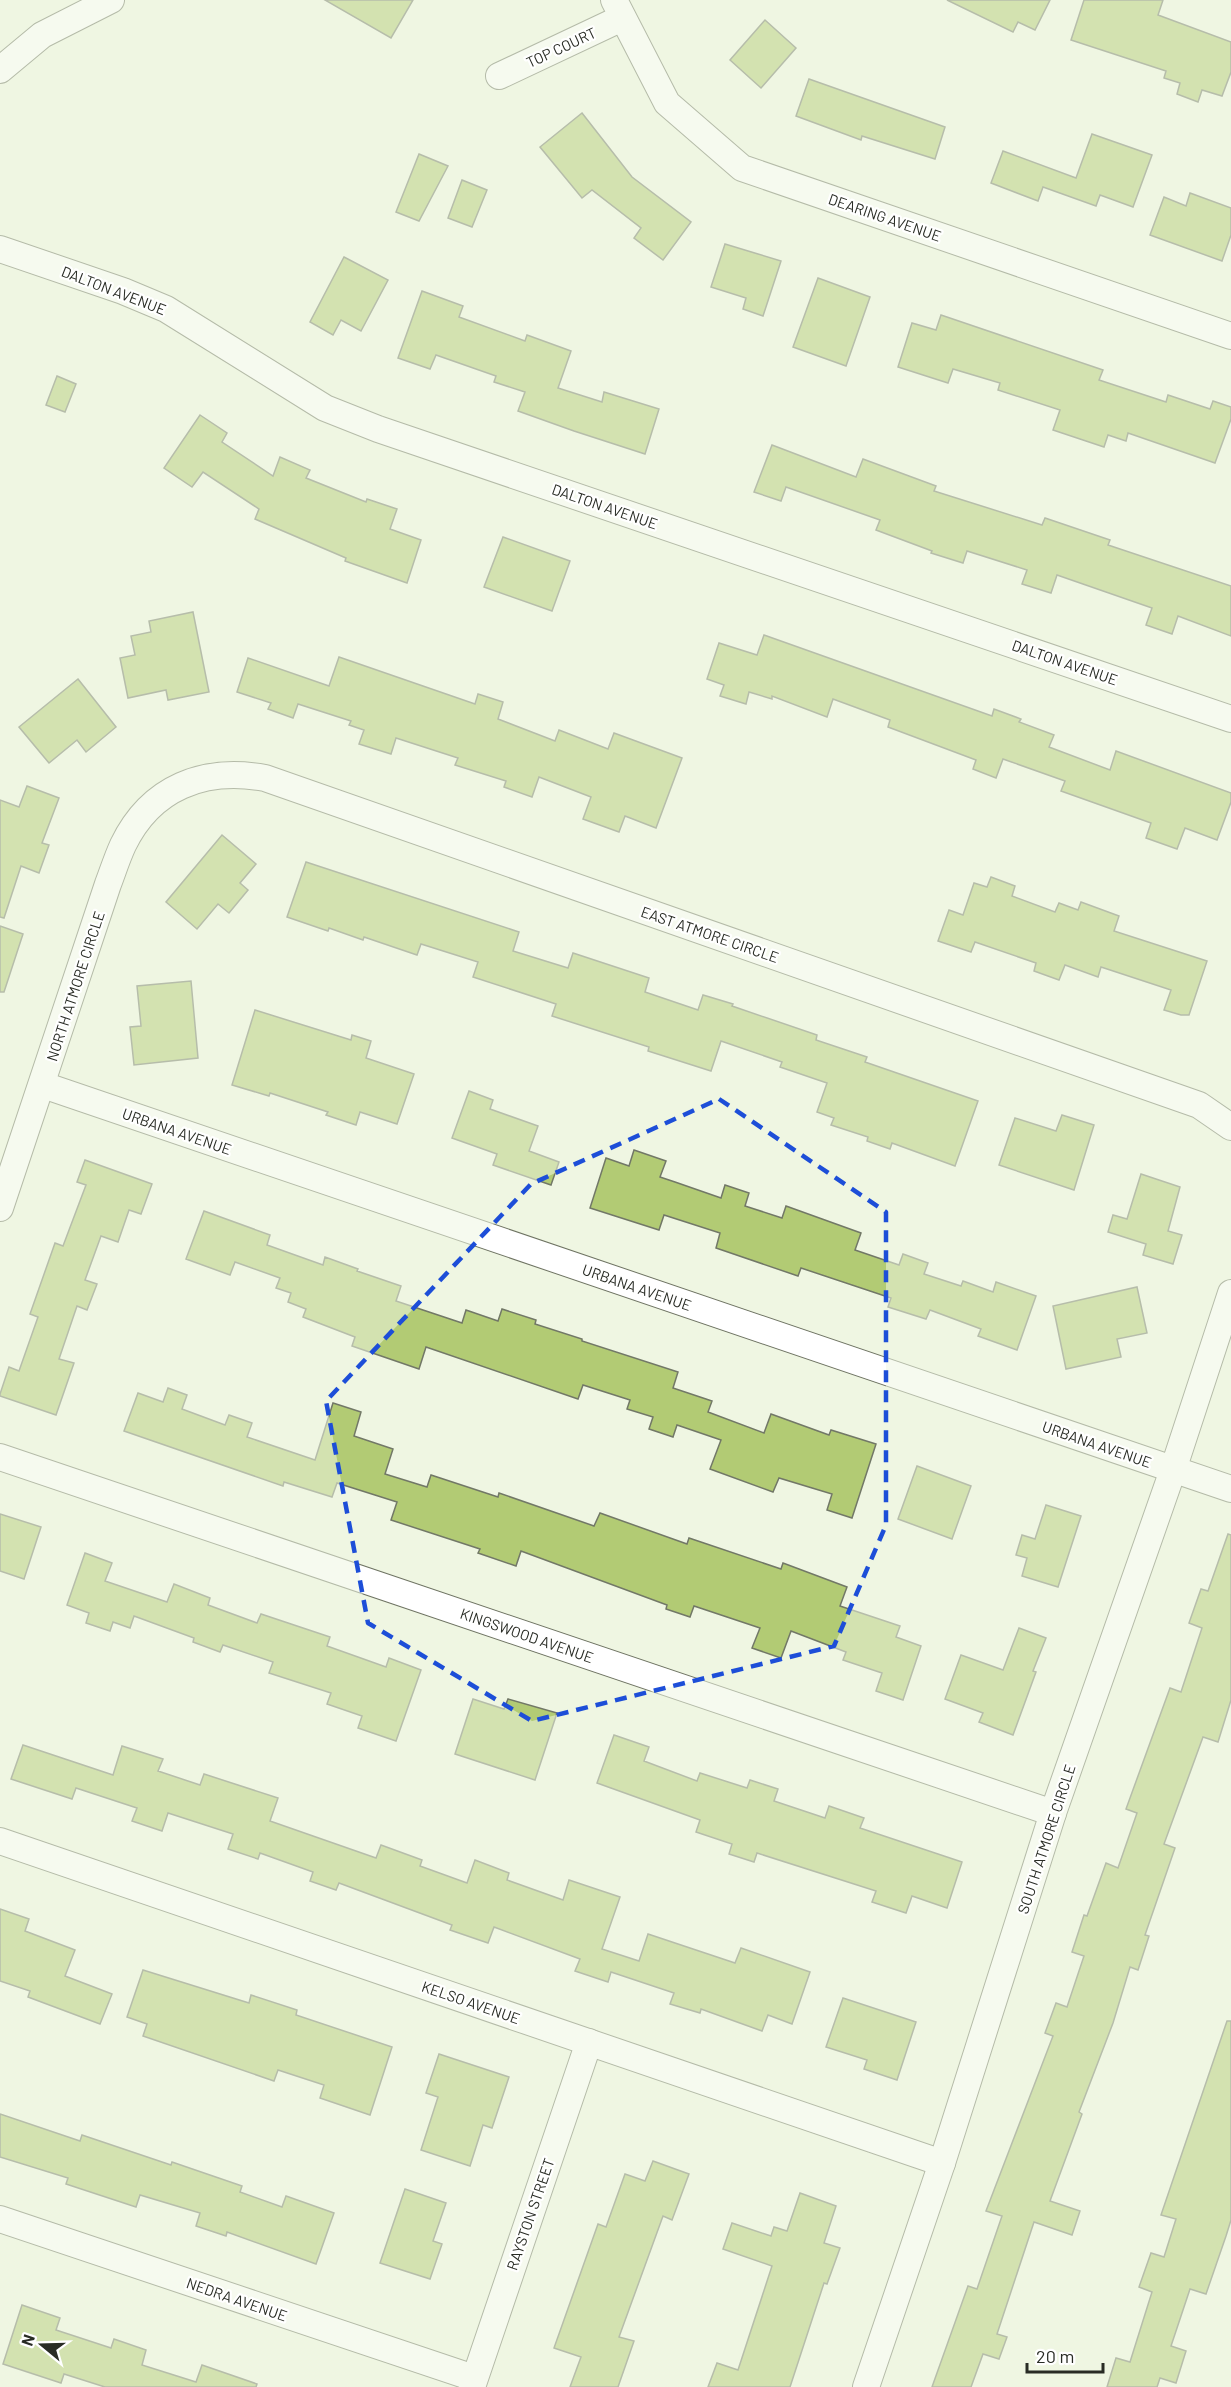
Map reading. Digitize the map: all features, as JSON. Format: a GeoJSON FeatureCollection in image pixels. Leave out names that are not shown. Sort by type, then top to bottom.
{"type":"FeatureCollection","features":[{"type":"Feature","properties":{"kind":"street"},"geometry":{"type":"LineString","coordinates":[[0,70],[42,35],[111,0]]}},
{"type":"Feature","properties":{"kind":"street","name":"TOP COURT"},"geometry":{"type":"LineString","coordinates":[[499,76],[618,9]]}},
{"type":"Feature","properties":{"kind":"street","name":"DEARING AVENUE"},"geometry":{"type":"LineString","coordinates":[[618,9],[667,103],[742,168],[1231,336]]}},
{"type":"Feature","properties":{"kind":"street","name":"DALTON AVENUE"},"geometry":{"type":"LineString","coordinates":[[0,249],[113,287],[166,309],[325,408],[378,429],[1231,719]]}},
{"type":"Feature","properties":{"kind":"street","name":"EAST ATMORE CIRCLE"},"geometry":{"type":"LineString","coordinates":[[181,785],[204,777],[223,774],[245,774],[265,778],[1199,1105],[1231,1127]]}},
{"type":"Feature","properties":{"kind":"street","name":"NORTH ATMORE CIRCLE"},"geometry":{"type":"LineString","coordinates":[[0,1208],[43,1085],[108,884],[124,844],[148,809],[165,794],[181,785]]}},
{"type":"Feature","properties":{"kind":"street","name":"URBANA AVENUE"},"geometry":{"type":"LineString","coordinates":[[43,1085],[1231,1488]]}},
{"type":"Feature","properties":{"kind":"street","name":"SOUTH ATMORE CIRCLE"},"geometry":{"type":"LineString","coordinates":[[866,2387],[942,2163],[1053,1813],[1173,1470],[1231,1293]]}},
{"type":"Feature","properties":{"kind":"street","name":"KINGSWOOD AVENUE"},"geometry":{"type":"LineString","coordinates":[[0,1457],[1053,1813]]}},
{"type":"Feature","properties":{"kind":"street","name":"KELSO AVENUE"},"geometry":{"type":"LineString","coordinates":[[0,1841],[942,2163]]}},
{"type":"Feature","properties":{"kind":"street","name":"RAYSTON STREET"},"geometry":{"type":"LineString","coordinates":[[473,2383],[589,2042]]}},
{"type":"Feature","properties":{"kind":"street","name":"NEDRA AVENUE"},"geometry":{"type":"LineString","coordinates":[[0,2219],[473,2383]]}},
{"type":"Feature","properties":{"kind":"highlighted area"},"geometry":{"type":"Polygon","coordinates":[[[719,1099],[886,1212],[886,1525],[834,1646],[532,1721],[368,1623],[326,1401],[531,1184],[719,1099]]]}},
{"type":"Feature","properties":{"kind":"building"},"geometry":{"type":"Polygon","coordinates":[[[325,0],[413,0],[391,38],[325,0]]]}},
{"type":"Feature","properties":{"kind":"building"},"geometry":{"type":"Polygon","coordinates":[[[947,0],[1050,0],[1035,30],[1018,22],[1013,32],[947,0]]]}},
{"type":"Feature","properties":{"kind":"building"},"geometry":{"type":"Polygon","coordinates":[[[1084,0],[1163,0],[1158,15],[1231,42],[1231,72],[1222,96],[1202,90],[1198,102],[1177,94],[1180,83],[1164,78],[1166,71],[1071,40],[1084,0]]]}},
{"type":"Feature","properties":{"kind":"building"},"geometry":{"type":"Polygon","coordinates":[[[765,20],[796,48],[761,88],[730,60],[765,20]]]}},
{"type":"Feature","properties":{"kind":"building"},"geometry":{"type":"Polygon","coordinates":[[[809,79],[945,127],[935,159],[862,136],[861,140],[796,116],[809,79]]]}},
{"type":"Feature","properties":{"kind":"building"},"geometry":{"type":"Polygon","coordinates":[[[582,113],[632,177],[691,222],[663,260],[634,238],[641,228],[592,190],[582,198],[540,147],[582,113]]]}},
{"type":"Feature","properties":{"kind":"building"},"geometry":{"type":"Polygon","coordinates":[[[1092,134],[1152,155],[1133,207],[1100,195],[1096,206],[1043,187],[1038,201],[991,183],[1003,151],[1076,178],[1092,134]]]}},
{"type":"Feature","properties":{"kind":"building"},"geometry":{"type":"Polygon","coordinates":[[[419,154],[448,166],[419,221],[396,212],[419,154]]]}},
{"type":"Feature","properties":{"kind":"building"},"geometry":{"type":"Polygon","coordinates":[[[462,180],[487,190],[472,227],[448,218],[462,180]]]}},
{"type":"Feature","properties":{"kind":"building"},"geometry":{"type":"Polygon","coordinates":[[[1190,193],[1231,208],[1231,235],[1222,261],[1150,235],[1164,197],[1186,206],[1190,193]]]}},
{"type":"Feature","properties":{"kind":"building"},"geometry":{"type":"Polygon","coordinates":[[[725,244],[781,261],[763,316],[743,309],[746,298],[711,287],[725,244]]]}},
{"type":"Feature","properties":{"kind":"building"},"geometry":{"type":"Polygon","coordinates":[[[344,257],[388,280],[361,331],[341,320],[333,335],[310,322],[344,257]]]}},
{"type":"Feature","properties":{"kind":"building"},"geometry":{"type":"Polygon","coordinates":[[[818,278],[870,297],[846,366],[793,347],[818,278]]]}},
{"type":"Feature","properties":{"kind":"building"},"geometry":{"type":"Polygon","coordinates":[[[422,291],[463,306],[459,317],[525,341],[527,335],[571,351],[558,388],[602,402],[604,392],[659,409],[645,454],[518,411],[525,392],[494,382],[496,376],[436,355],[430,369],[398,358],[422,291]]]}},
{"type":"Feature","properties":{"kind":"building"},"geometry":{"type":"Polygon","coordinates":[[[941,315],[1103,370],[1099,380],[1166,402],[1168,395],[1210,409],[1213,401],[1231,407],[1231,419],[1215,463],[1128,433],[1126,441],[1108,435],[1104,447],[1053,430],[1060,410],[998,390],[1000,383],[953,369],[948,383],[898,367],[912,323],[936,330],[941,315]]]}},
{"type":"Feature","properties":{"kind":"building"},"geometry":{"type":"Polygon","coordinates":[[[57,376],[76,384],[65,412],[46,405],[57,376]]]}},
{"type":"Feature","properties":{"kind":"building"},"geometry":{"type":"Polygon","coordinates":[[[200,415],[227,433],[222,442],[273,476],[280,457],[310,470],[306,478],[366,502],[367,499],[397,509],[390,529],[421,540],[407,583],[345,561],[346,558],[255,519],[259,509],[203,472],[192,487],[164,468],[200,415]]]}},
{"type":"Feature","properties":{"kind":"building"},"geometry":{"type":"Polygon","coordinates":[[[772,445],[856,477],[863,459],[936,486],[934,491],[1042,525],[1045,518],[1110,540],[1108,545],[1231,586],[1231,636],[1178,616],[1172,634],[1146,625],[1152,608],[1057,575],[1051,593],[1022,584],[1027,570],[967,551],[963,563],[931,553],[932,551],[876,530],[880,520],[786,487],[781,501],[754,492],[772,445]]]}},
{"type":"Feature","properties":{"kind":"building"},"geometry":{"type":"Polygon","coordinates":[[[503,537],[570,561],[552,611],[484,587],[503,537]]]}},
{"type":"Feature","properties":{"kind":"building"},"geometry":{"type":"Polygon","coordinates":[[[193,612],[209,692],[168,700],[166,690],[128,698],[120,658],[135,655],[131,636],[151,632],[149,621],[193,612]]]}},
{"type":"Feature","properties":{"kind":"building"},"geometry":{"type":"Polygon","coordinates":[[[764,635],[992,716],[994,709],[1021,719],[1019,722],[1054,735],[1049,747],[1110,770],[1116,751],[1231,793],[1231,802],[1217,840],[1185,828],[1177,849],[1146,838],[1151,823],[1061,791],[1065,781],[1003,759],[996,778],[973,769],[976,760],[888,727],[890,720],[833,699],[827,717],[772,696],[772,699],[749,692],[746,704],[720,696],[724,685],[707,679],[719,643],[757,655],[764,635]]]}},
{"type":"Feature","properties":{"kind":"building"},"geometry":{"type":"Polygon","coordinates":[[[339,657],[475,704],[478,694],[503,702],[498,719],[555,741],[559,730],[608,749],[614,733],[682,758],[656,828],[625,816],[619,832],[583,819],[591,797],[539,777],[532,797],[504,787],[506,781],[455,765],[458,758],[396,738],[391,754],[359,744],[364,730],[349,725],[351,721],[298,704],[293,718],[268,709],[271,703],[237,692],[248,658],[329,686],[339,657]]]}},
{"type":"Feature","properties":{"kind":"building"},"geometry":{"type":"Polygon","coordinates":[[[78,679],[116,727],[86,752],[77,740],[49,763],[19,727],[78,679]]]}},
{"type":"Feature","properties":{"kind":"building"},"geometry":{"type":"Polygon","coordinates":[[[27,786],[59,798],[42,843],[49,845],[39,873],[21,866],[4,918],[0,917],[0,800],[19,807],[27,786]]]}},
{"type":"Feature","properties":{"kind":"building"},"geometry":{"type":"Polygon","coordinates":[[[222,835],[256,864],[240,883],[248,890],[229,913],[218,904],[197,929],[166,902],[222,835]]]}},
{"type":"Feature","properties":{"kind":"building"},"geometry":{"type":"Polygon","coordinates":[[[306,862],[519,932],[513,951],[568,968],[573,953],[649,978],[645,992],[698,1010],[703,995],[733,1004],[732,1006],[817,1035],[816,1040],[867,1057],[865,1062],[978,1101],[955,1166],[892,1143],[890,1149],[867,1141],[868,1137],[831,1125],[834,1118],[817,1112],[827,1083],[780,1067],[782,1062],[721,1041],[711,1071],[648,1051],[649,1047],[552,1016],[556,1004],[473,977],[478,962],[421,944],[417,955],[364,937],[363,940],[329,928],[328,931],[287,917],[306,862]]]}},
{"type":"Feature","properties":{"kind":"building"},"geometry":{"type":"Polygon","coordinates":[[[991,877],[1015,886],[1012,896],[1055,912],[1059,903],[1078,910],[1081,902],[1119,916],[1114,931],[1207,961],[1189,1015],[1164,1010],[1171,990],[1101,967],[1098,977],[1065,965],[1059,980],[1034,971],[1036,963],[975,942],[971,952],[938,941],[949,910],[963,915],[974,883],[987,887],[991,877]]]}},
{"type":"Feature","properties":{"kind":"building"},"geometry":{"type":"Polygon","coordinates":[[[0,926],[23,934],[4,992],[0,992],[0,926]]]}},
{"type":"Feature","properties":{"kind":"building"},"geometry":{"type":"Polygon","coordinates":[[[191,981],[198,1058],[134,1065],[130,1027],[141,1026],[137,986],[191,981]]]}},
{"type":"Feature","properties":{"kind":"building"},"geometry":{"type":"Polygon","coordinates":[[[255,1010],[351,1040],[352,1035],[371,1041],[366,1058],[414,1074],[397,1124],[360,1112],[356,1125],[326,1115],[328,1112],[270,1093],[269,1096],[232,1085],[255,1010]]]}},
{"type":"Feature","properties":{"kind":"building"},"geometry":{"type":"Polygon","coordinates":[[[469,1091],[493,1100],[490,1109],[538,1126],[529,1151],[559,1162],[551,1185],[493,1165],[497,1154],[452,1138],[469,1091]]]}},
{"type":"Feature","properties":{"kind":"building"},"geometry":{"type":"Polygon","coordinates":[[[1062,1115],[1094,1125],[1074,1190],[999,1165],[1015,1118],[1056,1131],[1062,1115]]]}},
{"type":"Feature","properties":{"kind":"building"},"geometry":{"type":"Polygon","coordinates":[[[634,1150],[666,1161],[660,1177],[721,1198],[725,1185],[749,1193],[745,1206],[782,1218],[786,1206],[861,1233],[855,1250],[899,1265],[903,1254],[928,1263],[924,1274],[961,1286],[963,1281],[993,1292],[996,1282],[1036,1296],[1017,1350],[978,1336],[981,1329],[930,1310],[926,1319],[888,1307],[891,1298],[801,1268],[798,1276],[716,1248],[720,1233],[664,1215],[659,1230],[590,1208],[606,1158],[629,1166],[634,1150]]]}},
{"type":"Feature","properties":{"kind":"building"},"geometry":{"type":"Polygon","coordinates":[[[85,1160],[152,1184],[141,1214],[129,1210],[118,1242],[101,1236],[85,1280],[97,1284],[87,1310],[77,1306],[59,1359],[74,1363],[56,1415],[0,1396],[0,1394],[9,1367],[19,1371],[38,1317],[30,1314],[55,1243],[63,1246],[86,1185],[77,1182],[85,1160]]]}},
{"type":"Feature","properties":{"kind":"building"},"geometry":{"type":"Polygon","coordinates":[[[1141,1174],[1180,1187],[1168,1231],[1182,1235],[1173,1264],[1143,1255],[1146,1244],[1108,1232],[1113,1215],[1127,1219],[1141,1174]]]}},
{"type":"Feature","properties":{"kind":"building"},"geometry":{"type":"Polygon","coordinates":[[[204,1211],[270,1235],[267,1245],[323,1265],[325,1257],[401,1286],[396,1301],[462,1323],[466,1310],[498,1321],[502,1309],[536,1320],[535,1324],[582,1339],[582,1341],[678,1372],[673,1388],[712,1401],[708,1412],[764,1433],[771,1414],[829,1435],[831,1430],[876,1444],[852,1518],[827,1510],[832,1494],[779,1478],[773,1492],[710,1469],[721,1440],[677,1425],[673,1437],[649,1429],[653,1417],[627,1409],[630,1400],[583,1385],[578,1399],[426,1347],[419,1369],[352,1346],[355,1337],[303,1317],[306,1309],[288,1302],[291,1293],[276,1288],[280,1278],[235,1262],[230,1275],[186,1259],[204,1211]]]}},
{"type":"Feature","properties":{"kind":"building"},"geometry":{"type":"Polygon","coordinates":[[[1137,1287],[1147,1333],[1117,1339],[1121,1357],[1066,1369],[1053,1306],[1137,1287]]]}},
{"type":"Feature","properties":{"kind":"building"},"geometry":{"type":"Polygon","coordinates":[[[168,1388],[187,1395],[182,1409],[225,1425],[229,1415],[252,1423],[247,1437],[315,1460],[333,1403],[361,1412],[354,1436],[393,1449],[385,1474],[427,1487],[431,1475],[498,1497],[499,1493],[594,1526],[600,1513],[687,1544],[689,1538],[781,1569],[783,1563],[847,1587],[840,1606],[900,1626],[896,1637],[921,1646],[903,1700],[876,1691],[882,1673],[843,1660],[846,1652],[791,1631],[781,1658],[752,1648],[760,1628],[694,1606],[690,1617],[666,1609],[667,1605],[521,1551],[516,1566],[478,1553],[480,1549],[391,1520],[397,1502],[337,1483],[332,1497],[284,1482],[283,1486],[124,1431],[138,1393],[163,1402],[168,1388]]]}},
{"type":"Feature","properties":{"kind":"building"},"geometry":{"type":"Polygon","coordinates":[[[917,1466],[971,1486],[952,1539],[898,1519],[917,1466]]]}},
{"type":"Feature","properties":{"kind":"building"},"geometry":{"type":"Polygon","coordinates":[[[1046,1505],[1081,1516],[1058,1587],[1022,1576],[1027,1558],[1016,1555],[1022,1535],[1035,1539],[1046,1505]]]}},
{"type":"Feature","properties":{"kind":"building"},"geometry":{"type":"Polygon","coordinates":[[[0,1514],[41,1527],[24,1579],[0,1571],[0,1514]]]}},
{"type":"Feature","properties":{"kind":"building"},"geometry":{"type":"Polygon","coordinates":[[[1228,1534],[1231,1535],[1231,1700],[1218,1742],[1203,1737],[1164,1844],[1175,1848],[1145,1935],[1149,1936],[1138,1970],[1130,1967],[1113,2023],[1079,2112],[1082,2114],[1050,2201],[1080,2211],[1072,2235],[1034,2222],[997,2334],[1007,2337],[999,2359],[983,2354],[971,2387],[932,2387],[968,2286],[977,2289],[1002,2216],[986,2211],[1053,2036],[1045,2033],[1056,2003],[1067,2007],[1084,1956],[1072,1952],[1084,1915],[1087,1916],[1106,1863],[1118,1868],[1137,1813],[1126,1809],[1170,1688],[1181,1692],[1202,1628],[1189,1623],[1201,1589],[1208,1591],[1228,1534]]]}},
{"type":"Feature","properties":{"kind":"building"},"geometry":{"type":"Polygon","coordinates":[[[85,1553],[112,1563],[105,1581],[167,1602],[174,1584],[210,1598],[208,1605],[257,1623],[261,1614],[330,1637],[327,1646],[386,1667],[389,1658],[421,1670],[396,1741],[358,1728],[362,1716],[327,1704],[331,1693],[269,1673],[273,1662],[223,1645],[220,1652],[193,1642],[194,1638],[134,1616],[130,1628],[113,1622],[110,1631],[86,1623],[89,1613],[67,1605],[85,1553]]]}},
{"type":"Feature","properties":{"kind":"building"},"geometry":{"type":"Polygon","coordinates":[[[1019,1628],[1046,1638],[1013,1735],[979,1722],[983,1713],[945,1699],[961,1655],[1003,1670],[1019,1628]]]}},
{"type":"Feature","properties":{"kind":"building"},"geometry":{"type":"Polygon","coordinates":[[[473,1699],[504,1709],[508,1699],[557,1713],[535,1780],[455,1754],[473,1699]]]}},
{"type":"Feature","properties":{"kind":"building"},"geometry":{"type":"Polygon","coordinates":[[[614,1735],[649,1747],[644,1761],[697,1781],[700,1773],[747,1788],[750,1780],[778,1789],[774,1801],[825,1818],[829,1806],[864,1818],[860,1828],[962,1862],[947,1908],[912,1896],[906,1913],[872,1902],[876,1891],[757,1853],[754,1862],[729,1854],[732,1844],[696,1832],[700,1820],[597,1783],[614,1735]]]}},
{"type":"Feature","properties":{"kind":"building"},"geometry":{"type":"Polygon","coordinates":[[[23,1745],[113,1775],[122,1746],[163,1759],[158,1771],[200,1785],[204,1774],[278,1798],[270,1821],[376,1858],[381,1845],[422,1860],[420,1866],[467,1883],[475,1860],[509,1873],[507,1880],[563,1900],[569,1880],[620,1897],[602,1949],[639,1961],[648,1934],[735,1963],[741,1948],[810,1972],[792,2024],[768,2015],[762,2031],[701,2009],[700,2013],[670,2004],[674,1993],[611,1972],[608,1982],[575,1971],[580,1959],[494,1927],[488,1943],[450,1930],[452,1925],[339,1883],[336,1890],[310,1881],[313,1872],[260,1853],[258,1859],[228,1849],[233,1834],[168,1813],[162,1831],[132,1821],[137,1808],[76,1788],[72,1799],[11,1779],[23,1745]]]}},
{"type":"Feature","properties":{"kind":"building"},"geometry":{"type":"Polygon","coordinates":[[[0,1909],[29,1919],[25,1931],[75,1950],[65,1976],[112,1994],[100,2024],[28,1997],[30,1991],[0,1981],[0,1909]]]}},
{"type":"Feature","properties":{"kind":"building"},"geometry":{"type":"Polygon","coordinates":[[[143,1970],[249,2003],[251,1995],[297,2010],[296,2015],[392,2047],[370,2115],[320,2098],[324,2085],[278,2070],[274,2081],[143,2036],[147,2024],[127,2017],[143,1970]]]}},
{"type":"Feature","properties":{"kind":"building"},"geometry":{"type":"Polygon","coordinates":[[[843,1998],[916,2022],[897,2080],[864,2069],[867,2060],[826,2047],[843,1998]]]}},
{"type":"Feature","properties":{"kind":"building"},"geometry":{"type":"Polygon","coordinates":[[[1227,2021],[1231,2021],[1231,2220],[1226,2236],[1206,2294],[1190,2289],[1171,2346],[1186,2351],[1176,2383],[1160,2378],[1157,2387],[1107,2387],[1116,2358],[1130,2362],[1152,2292],[1139,2287],[1151,2253],[1164,2257],[1176,2219],[1161,2215],[1227,2021]]]}},
{"type":"Feature","properties":{"kind":"building"},"geometry":{"type":"Polygon","coordinates":[[[439,2054],[509,2077],[492,2128],[483,2125],[470,2166],[421,2150],[438,2097],[426,2093],[439,2054]]]}},
{"type":"Feature","properties":{"kind":"building"},"geometry":{"type":"Polygon","coordinates":[[[0,2114],[80,2141],[82,2135],[171,2165],[172,2162],[242,2186],[240,2192],[282,2207],[286,2196],[334,2213],[316,2264],[227,2232],[226,2236],[196,2226],[200,2213],[140,2195],[136,2207],[66,2184],[68,2178],[0,2157],[0,2114]]]}},
{"type":"Feature","properties":{"kind":"building"},"geometry":{"type":"Polygon","coordinates":[[[653,2161],[689,2174],[672,2220],[663,2216],[619,2337],[634,2341],[618,2387],[570,2387],[581,2357],[554,2348],[598,2224],[606,2227],[625,2174],[645,2181],[653,2161]]]}},
{"type":"Feature","properties":{"kind":"building"},"geometry":{"type":"Polygon","coordinates":[[[405,2189],[446,2203],[433,2241],[442,2244],[430,2279],[380,2263],[405,2189]]]}},
{"type":"Feature","properties":{"kind":"building"},"geometry":{"type":"Polygon","coordinates":[[[800,2193],[836,2206],[824,2243],[840,2248],[827,2284],[824,2283],[790,2387],[708,2387],[717,2363],[738,2370],[772,2266],[723,2249],[732,2223],[771,2236],[774,2227],[787,2231],[800,2193]]]}},
{"type":"Feature","properties":{"kind":"building"},"geometry":{"type":"Polygon","coordinates":[[[22,2305],[60,2318],[56,2330],[111,2348],[114,2339],[146,2350],[142,2365],[196,2382],[202,2365],[257,2384],[256,2387],[105,2387],[64,2374],[61,2383],[3,2364],[22,2305]]]}}]}
